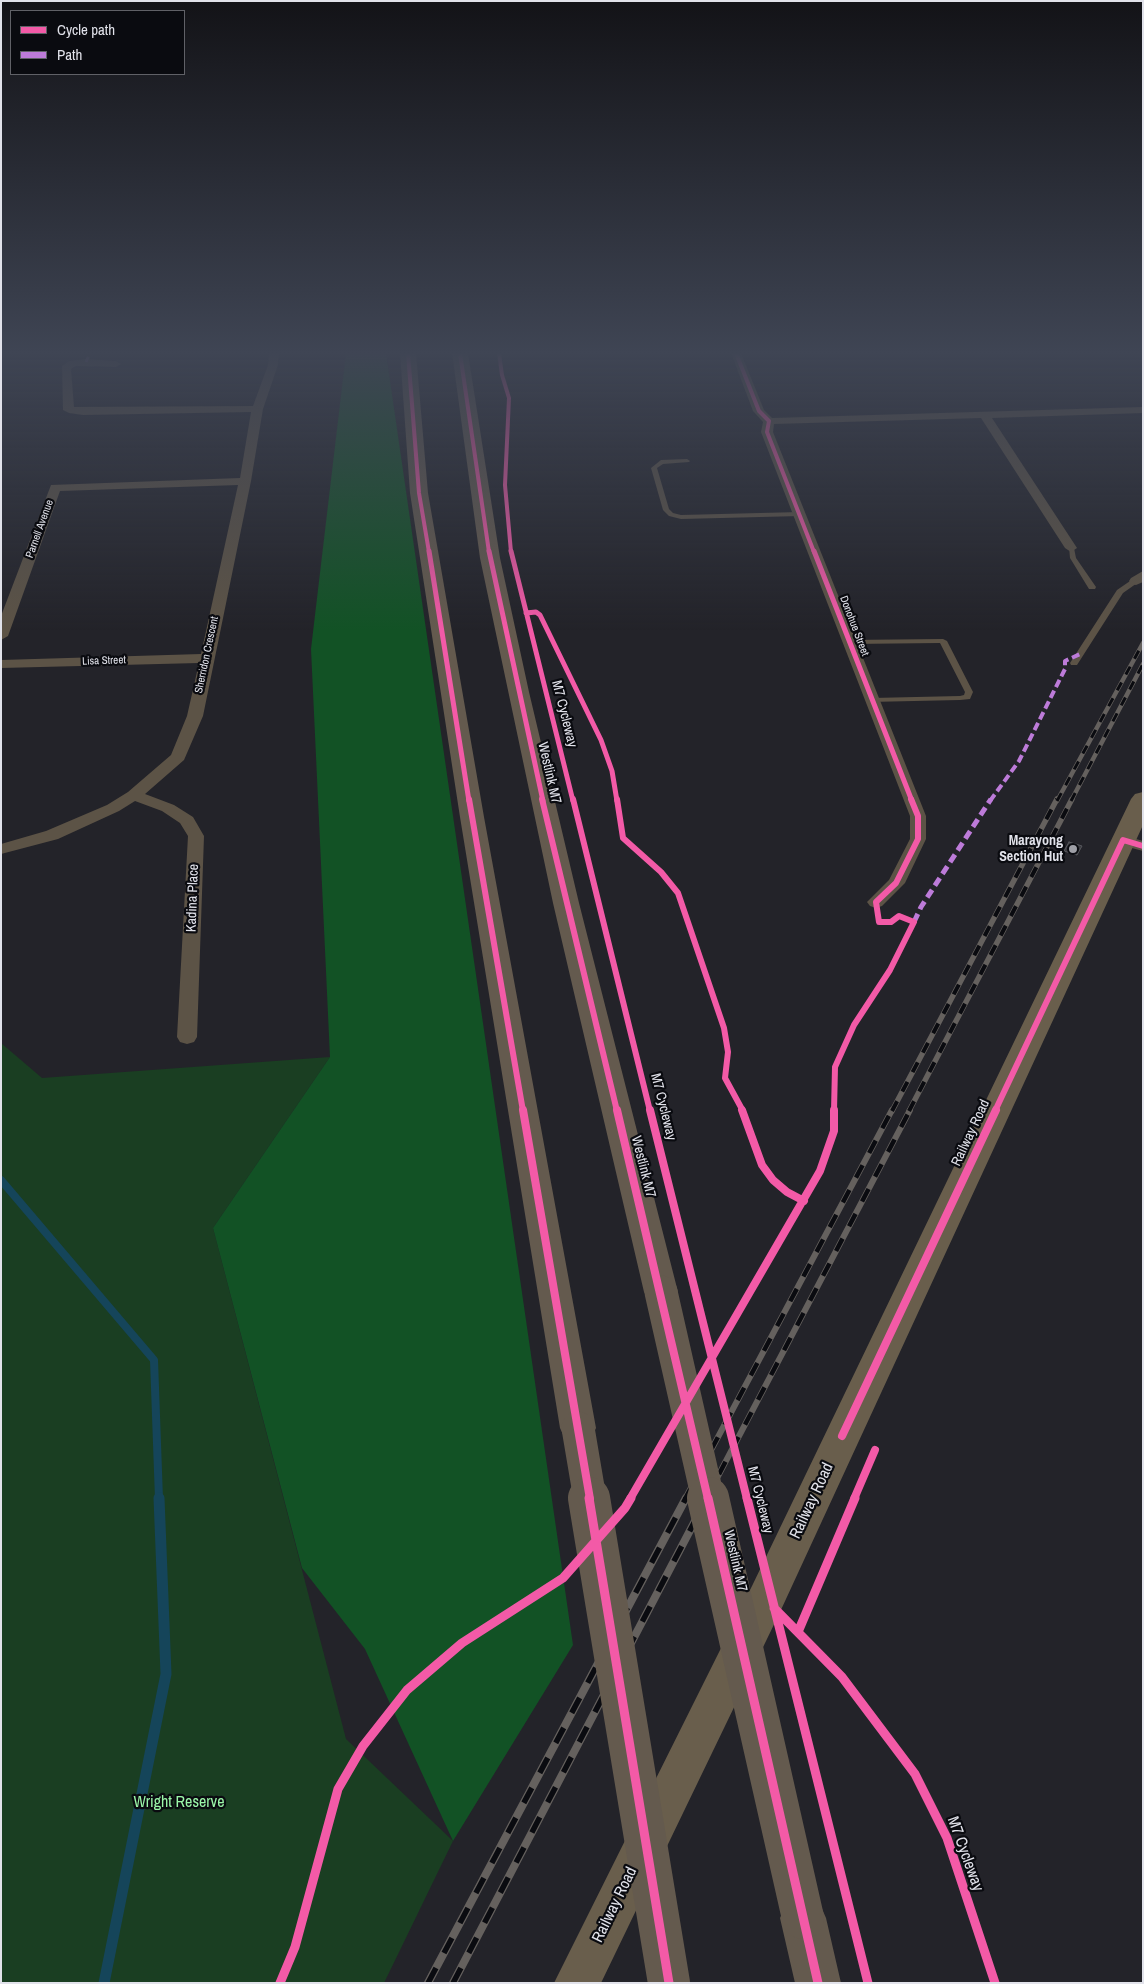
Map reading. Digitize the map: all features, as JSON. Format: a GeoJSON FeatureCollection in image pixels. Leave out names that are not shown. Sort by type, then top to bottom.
{"type":"FeatureCollection","features":[{"type":"Feature","properties":{"kind":"highway"},"geometry":{"type":"LineString","coordinates":[[416,446],[420,493],[474,827],[578,1428],[669,1983]]}},
{"type":"Feature","properties":{"kind":"highway","name":"Westlink M7"},"geometry":{"type":"LineString","coordinates":[[474,446],[490,558],[518,692],[566,903],[661,1292],[818,1983]]}},
{"type":"Feature","properties":{"kind":"street","name":"Sherridon Crescent"},"geometry":{"type":"LineString","coordinates":[[1,849],[52,835],[88,820],[134,795],[178,757],[195,716],[250,446]]}},
{"type":"Feature","properties":{"kind":"street","name":"Donohue Street"},"geometry":{"type":"LineString","coordinates":[[772,446],[918,816],[918,839],[905,866],[896,883],[876,902]]}},
{"type":"Feature","properties":{"kind":"street"},"geometry":{"type":"LineString","coordinates":[[1005,446],[1070,548]]}},
{"type":"Feature","properties":{"kind":"street","name":"Parnell Avenue"},"geometry":{"type":"LineString","coordinates":[[1,636],[56,488],[244,481]]}},
{"type":"Feature","properties":{"kind":"street","name":"Lisa Street"},"geometry":{"type":"LineString","coordinates":[[1,664],[206,658]]}},
{"type":"Feature","properties":{"kind":"street","name":"Kadina Place"},"geometry":{"type":"LineString","coordinates":[[134,795],[168,808],[187,820],[196,836],[187,1037]]}},
{"type":"Feature","properties":{"kind":"street","name":"Railway Road"},"geometry":{"type":"LineString","coordinates":[[577,1983],[766,1599],[1133,843],[1143,798]]}},
{"type":"Feature","properties":{"kind":"lane"},"geometry":{"type":"LineString","coordinates":[[688,461],[661,462],[654,468],[666,510],[671,516],[681,518],[800,514]]}},
{"type":"Feature","properties":{"kind":"lane"},"geometry":{"type":"LineString","coordinates":[[1070,548],[1073,558],[1092,587]]}},
{"type":"Feature","properties":{"kind":"lane"},"geometry":{"type":"LineString","coordinates":[[1074,663],[1120,592],[1140,578]]}},
{"type":"Feature","properties":{"kind":"lane"},"geometry":{"type":"LineString","coordinates":[[850,642],[943,641],[969,692],[967,697],[960,698],[872,700]]}},
{"type":"Feature","properties":{"kind":"path"},"geometry":{"type":"LineString","coordinates":[[876,902],[879,922],[891,922],[899,916],[914,922],[910,930]]}},
{"type":"Feature","properties":{"kind":"green space"},"geometry":{"type":"Polygon","coordinates":[[[335,446],[399,446],[573,1645],[453,1841],[365,1649],[302,1568],[213,1228],[330,1057],[311,649],[335,446]]]}},
{"type":"Feature","properties":{"kind":"green space","name":"Wright Reserve"},"geometry":{"type":"Polygon","coordinates":[[[1,1043],[42,1078],[330,1057],[213,1228],[346,1739],[453,1841],[384,1983],[1,1983],[1,1043]]]}},
{"type":"Feature","properties":{"kind":"building","name":"Marayong Section Hut"},"geometry":{"type":"Polygon","coordinates":[[[1069,842],[1082,846],[1077,855],[1064,851],[1069,842]]]}},
{"type":"Feature","properties":{"kind":"waterway"},"geometry":{"type":"LineString","coordinates":[[1,1180],[154,1360],[159,1499]]}},
{"type":"Feature","properties":{"kind":"waterway"},"geometry":{"type":"LineString","coordinates":[[104,1983],[166,1674],[159,1498]]}},
{"type":"Feature","properties":{"kind":"railway"},"geometry":{"type":"LineString","coordinates":[[1057,801],[1143,643]]}},
{"type":"Feature","properties":{"kind":"railway"},"geometry":{"type":"LineString","coordinates":[[1071,801],[1143,664]]}},
{"type":"Feature","properties":{"kind":"railway"},"geometry":{"type":"LineString","coordinates":[[892,1111],[1057,799]]}},
{"type":"Feature","properties":{"kind":"railway"},"geometry":{"type":"LineString","coordinates":[[909,1111],[1072,799]]}},
{"type":"Feature","properties":{"kind":"railway"},"geometry":{"type":"LineString","coordinates":[[685,1499],[892,1110]]}},
{"type":"Feature","properties":{"kind":"railway"},"geometry":{"type":"LineString","coordinates":[[706,1499],[910,1110]]}},
{"type":"Feature","properties":{"kind":"railway"},"geometry":{"type":"LineString","coordinates":[[428,1983],[686,1498]]}},
{"type":"Feature","properties":{"kind":"railway"},"geometry":{"type":"LineString","coordinates":[[453,1983],[707,1498]]}},
{"type":"Feature","properties":{"kind":"marked path"},"geometry":{"type":"LineString","coordinates":[[914,922],[921,907],[985,808],[1019,761],[1065,669],[1065,661],[1080,654]]}},
{"type":"Feature","properties":{"kind":"cycle path"},"geometry":{"type":"LineString","coordinates":[[415,446],[419,493],[472,817],[578,1428],[669,1983]]}},
{"type":"Feature","properties":{"kind":"cycle path"},"geometry":{"type":"LineString","coordinates":[[474,446],[490,558],[518,692],[566,903],[661,1292],[818,1983]]}},
{"type":"Feature","properties":{"kind":"cycle path","name":"M7 Cycleway"},"geometry":{"type":"LineString","coordinates":[[507,446],[505,485],[509,545],[868,1983]]}},
{"type":"Feature","properties":{"kind":"cycle path"},"geometry":{"type":"LineString","coordinates":[[280,1983],[295,1947],[338,1789],[363,1746],[407,1690],[462,1643],[563,1578],[625,1508],[820,1171],[834,1131],[835,1067],[854,1025],[890,970],[914,922],[899,916],[891,922],[879,922],[876,902],[896,883],[918,839],[918,816],[772,446]]}},
{"type":"Feature","properties":{"kind":"cycle path","name":"M7 Cycleway"},"geometry":{"type":"LineString","coordinates":[[526,613],[536,612],[540,615],[601,740],[612,771],[623,838],[661,872],[678,893],[724,1028],[728,1052],[725,1078],[740,1104],[762,1165],[773,1180],[787,1192],[804,1201]]}},
{"type":"Feature","properties":{"kind":"cycle path"},"geometry":{"type":"LineString","coordinates":[[842,1436],[1123,840],[1143,846]]}},
{"type":"Feature","properties":{"kind":"cycle path"},"geometry":{"type":"LineString","coordinates":[[798,1632],[875,1450]]}},
{"type":"Feature","properties":{"kind":"cycle path","name":"M7 Cycleway"},"geometry":{"type":"LineString","coordinates":[[774,1608],[842,1677],[915,1774],[947,1838],[995,1983]]}},
{"type":"Feature","properties":{"kind":"place","name":"Marayong Section Hut"},"geometry":{"type":"Point","coordinates":[1073,849]}}]}
